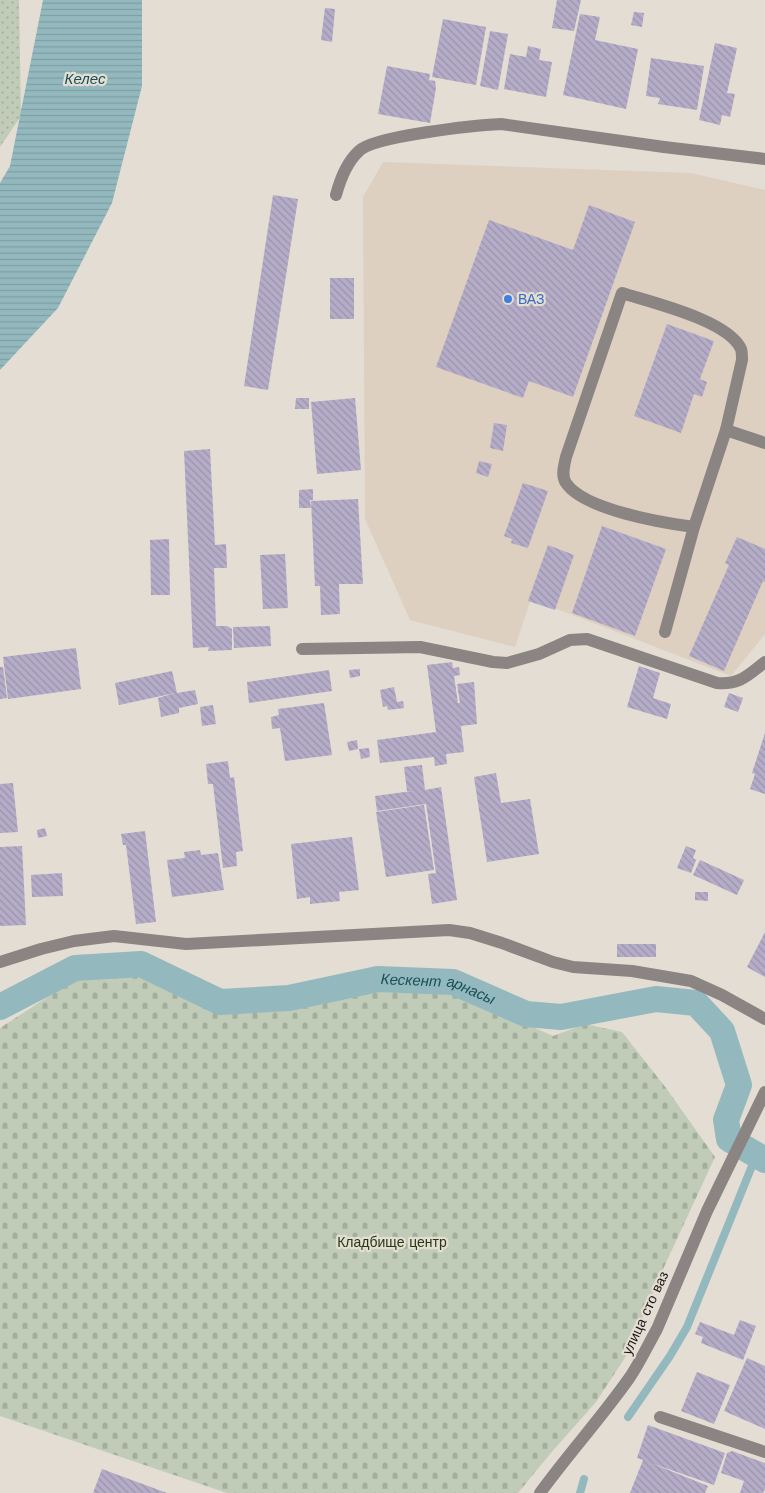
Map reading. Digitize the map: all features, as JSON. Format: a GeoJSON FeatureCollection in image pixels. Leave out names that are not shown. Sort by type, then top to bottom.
{"type":"FeatureCollection","features":[{"type":"Feature","properties":{"kind":"street"},"geometry":{"type":"LineString","coordinates":[[336,195],[340,182],[359,150],[371,143],[483,124],[501,124],[765,159]]}},
{"type":"Feature","properties":{"kind":"street"},"geometry":{"type":"LineString","coordinates":[[665,632],[694,527],[726,430],[742,360],[741,349],[724,331],[706,321],[622,293],[566,457],[563,473],[565,482],[572,490],[585,499],[618,512],[664,524],[694,527]]}},
{"type":"Feature","properties":{"kind":"street"},"geometry":{"type":"LineString","coordinates":[[726,430],[765,442]]}},
{"type":"Feature","properties":{"kind":"street"},"geometry":{"type":"LineString","coordinates":[[302,649],[420,647],[492,662],[507,663],[539,654],[570,640],[587,640],[717,683],[726,684],[748,677],[765,662]]}},
{"type":"Feature","properties":{"kind":"street"},"geometry":{"type":"LineString","coordinates":[[0,962],[74,941],[114,936],[186,944],[448,930],[470,933],[553,962],[573,967],[632,971],[691,981],[722,995],[765,1019]]}},
{"type":"Feature","properties":{"kind":"street","name":"улица сто ваз"},"geometry":{"type":"LineString","coordinates":[[540,1493],[559,1466],[631,1376],[656,1329],[728,1166],[765,1092]]}},
{"type":"Feature","properties":{"kind":"street"},"geometry":{"type":"LineString","coordinates":[[660,1417],[765,1452]]}},
{"type":"Feature","properties":{"kind":"shaded area"},"geometry":{"type":"Polygon","coordinates":[[[383,162],[691,173],[765,190],[765,634],[731,676],[531,599],[515,647],[410,620],[365,519],[363,197],[383,162]]]}},
{"type":"Feature","properties":{"kind":"green space"},"geometry":{"type":"Polygon","coordinates":[[[0,0],[19,0],[21,116],[0,147],[0,0]]]}},
{"type":"Feature","properties":{"kind":"green space","name":"Кладбище центр"},"geometry":{"type":"Polygon","coordinates":[[[142,972],[226,1009],[268,1008],[353,992],[424,985],[493,1009],[553,1036],[585,1024],[622,1032],[666,1088],[715,1157],[664,1267],[626,1356],[596,1402],[518,1493],[227,1493],[0,1416],[0,1028],[77,978],[142,972]]]}},
{"type":"Feature","properties":{"kind":"water","name":"Келес"},"geometry":{"type":"Polygon","coordinates":[[[43,0],[142,0],[142,86],[112,203],[58,308],[0,370],[0,183],[10,166],[43,0]]]}},
{"type":"Feature","properties":{"kind":"building"},"geometry":{"type":"Polygon","coordinates":[[[557,0],[581,0],[574,31],[552,28],[557,0]]]}},
{"type":"Feature","properties":{"kind":"building"},"geometry":{"type":"Polygon","coordinates":[[[325,8],[335,9],[332,42],[321,40],[325,8]]]}},
{"type":"Feature","properties":{"kind":"building"},"geometry":{"type":"Polygon","coordinates":[[[634,12],[644,13],[642,27],[631,25],[634,12]]]}},
{"type":"Feature","properties":{"kind":"building"},"geometry":{"type":"Polygon","coordinates":[[[580,14],[600,17],[595,40],[638,49],[626,109],[563,95],[580,14]]]}},
{"type":"Feature","properties":{"kind":"building"},"geometry":{"type":"Polygon","coordinates":[[[443,19],[486,27],[476,85],[432,77],[443,19]]]}},
{"type":"Feature","properties":{"kind":"building"},"geometry":{"type":"Polygon","coordinates":[[[490,31],[508,34],[498,90],[480,86],[490,31]]]}},
{"type":"Feature","properties":{"kind":"building"},"geometry":{"type":"Polygon","coordinates":[[[715,43],[737,48],[727,93],[735,94],[730,117],[722,115],[720,125],[699,120],[715,43]]]}},
{"type":"Feature","properties":{"kind":"building"},"geometry":{"type":"Polygon","coordinates":[[[528,46],[541,49],[539,60],[552,62],[546,97],[504,89],[510,54],[526,57],[528,46]]]}},
{"type":"Feature","properties":{"kind":"building"},"geometry":{"type":"Polygon","coordinates":[[[651,58],[704,66],[697,110],[658,104],[660,98],[646,96],[651,58]]]}},
{"type":"Feature","properties":{"kind":"building"},"geometry":{"type":"Polygon","coordinates":[[[387,66],[430,74],[429,80],[435,81],[436,88],[430,123],[378,114],[387,66]]]}},
{"type":"Feature","properties":{"kind":"building"},"geometry":{"type":"Polygon","coordinates":[[[273,195],[298,199],[268,390],[244,386],[273,195]]]}},
{"type":"Feature","properties":{"kind":"building"},"geometry":{"type":"Polygon","coordinates":[[[589,205],[635,222],[573,397],[529,381],[523,398],[436,367],[489,220],[573,250],[589,205]]]}},
{"type":"Feature","properties":{"kind":"building"},"geometry":{"type":"Polygon","coordinates":[[[330,278],[354,278],[354,319],[330,319],[330,278]]]}},
{"type":"Feature","properties":{"kind":"building"},"geometry":{"type":"Polygon","coordinates":[[[667,324],[714,341],[700,379],[707,382],[702,397],[694,394],[681,433],[634,416],[667,324]]]}},
{"type":"Feature","properties":{"kind":"building"},"geometry":{"type":"Polygon","coordinates":[[[296,398],[309,398],[309,409],[295,409],[296,398]]]}},
{"type":"Feature","properties":{"kind":"building"},"geometry":{"type":"Polygon","coordinates":[[[355,398],[361,470],[317,474],[311,402],[355,398]]]}},
{"type":"Feature","properties":{"kind":"building"},"geometry":{"type":"Polygon","coordinates":[[[494,423],[507,425],[503,451],[490,448],[494,423]]]}},
{"type":"Feature","properties":{"kind":"building"},"geometry":{"type":"Polygon","coordinates":[[[210,449],[215,545],[226,544],[227,568],[214,568],[216,626],[227,626],[232,629],[232,650],[208,651],[209,647],[193,648],[184,451],[210,449]]]}},
{"type":"Feature","properties":{"kind":"building"},"geometry":{"type":"Polygon","coordinates":[[[479,461],[492,464],[488,477],[476,473],[479,461]]]}},
{"type":"Feature","properties":{"kind":"building"},"geometry":{"type":"Polygon","coordinates":[[[523,483],[548,491],[528,548],[511,543],[512,539],[504,536],[523,483]]]}},
{"type":"Feature","properties":{"kind":"building"},"geometry":{"type":"Polygon","coordinates":[[[313,489],[313,500],[310,500],[311,508],[299,508],[299,490],[313,489]]]}},
{"type":"Feature","properties":{"kind":"building"},"geometry":{"type":"Polygon","coordinates":[[[358,499],[363,584],[339,584],[340,614],[321,615],[320,586],[315,586],[311,501],[358,499]]]}},
{"type":"Feature","properties":{"kind":"building"},"geometry":{"type":"Polygon","coordinates":[[[602,526],[666,549],[635,636],[572,613],[602,526]]]}},
{"type":"Feature","properties":{"kind":"building"},"geometry":{"type":"Polygon","coordinates":[[[737,537],[765,549],[765,582],[763,581],[724,671],[689,656],[729,565],[725,563],[737,537]]]}},
{"type":"Feature","properties":{"kind":"building"},"geometry":{"type":"Polygon","coordinates":[[[169,539],[170,595],[151,595],[150,540],[169,539]]]}},
{"type":"Feature","properties":{"kind":"building"},"geometry":{"type":"Polygon","coordinates":[[[548,545],[574,555],[555,610],[528,601],[548,545]]]}},
{"type":"Feature","properties":{"kind":"building"},"geometry":{"type":"Polygon","coordinates":[[[285,554],[288,608],[263,609],[260,555],[285,554]]]}},
{"type":"Feature","properties":{"kind":"building"},"geometry":{"type":"Polygon","coordinates":[[[270,626],[271,646],[234,648],[233,627],[270,626]]]}},
{"type":"Feature","properties":{"kind":"building"},"geometry":{"type":"Polygon","coordinates":[[[76,648],[81,689],[8,699],[3,657],[76,648]]]}},
{"type":"Feature","properties":{"kind":"building"},"geometry":{"type":"Polygon","coordinates":[[[452,662],[453,668],[459,667],[460,675],[454,676],[458,703],[460,703],[457,684],[474,682],[477,724],[461,726],[464,752],[446,754],[447,764],[435,766],[434,757],[380,763],[377,740],[436,732],[427,665],[452,662]]]}},
{"type":"Feature","properties":{"kind":"building"},"geometry":{"type":"Polygon","coordinates":[[[639,666],[660,673],[653,698],[671,704],[667,719],[627,707],[639,666]]]}},
{"type":"Feature","properties":{"kind":"building"},"geometry":{"type":"Polygon","coordinates":[[[0,667],[3,667],[7,698],[0,699],[0,667]]]}},
{"type":"Feature","properties":{"kind":"building"},"geometry":{"type":"Polygon","coordinates":[[[360,669],[360,676],[350,678],[349,670],[360,669]]]}},
{"type":"Feature","properties":{"kind":"building"},"geometry":{"type":"Polygon","coordinates":[[[329,670],[332,691],[249,703],[247,682],[329,670]]]}},
{"type":"Feature","properties":{"kind":"building"},"geometry":{"type":"Polygon","coordinates":[[[172,671],[177,693],[195,690],[198,704],[179,708],[179,713],[161,717],[158,698],[175,693],[119,705],[115,683],[172,671]]]}},
{"type":"Feature","properties":{"kind":"building"},"geometry":{"type":"Polygon","coordinates":[[[394,687],[397,702],[403,701],[404,708],[388,710],[387,706],[383,707],[380,690],[394,687]]]}},
{"type":"Feature","properties":{"kind":"building"},"geometry":{"type":"Polygon","coordinates":[[[729,693],[743,698],[738,712],[724,707],[729,693]]]}},
{"type":"Feature","properties":{"kind":"building"},"geometry":{"type":"Polygon","coordinates":[[[324,703],[332,755],[285,761],[280,728],[272,729],[271,717],[279,715],[278,709],[324,703]]]}},
{"type":"Feature","properties":{"kind":"building"},"geometry":{"type":"Polygon","coordinates":[[[213,705],[216,724],[202,726],[200,707],[213,705]]]}},
{"type":"Feature","properties":{"kind":"building"},"geometry":{"type":"Polygon","coordinates":[[[765,733],[765,794],[750,789],[755,774],[752,773],[765,733]]]}},
{"type":"Feature","properties":{"kind":"building"},"geometry":{"type":"Polygon","coordinates":[[[357,740],[358,749],[349,751],[347,742],[357,740]]]}},
{"type":"Feature","properties":{"kind":"building"},"geometry":{"type":"Polygon","coordinates":[[[369,748],[370,757],[361,759],[359,749],[369,748]]]}},
{"type":"Feature","properties":{"kind":"building"},"geometry":{"type":"Polygon","coordinates":[[[228,761],[230,778],[234,777],[243,851],[236,852],[237,866],[223,868],[213,784],[208,784],[206,764],[228,761]]]}},
{"type":"Feature","properties":{"kind":"building"},"geometry":{"type":"Polygon","coordinates":[[[422,765],[425,790],[441,787],[457,900],[432,904],[428,874],[436,873],[426,804],[377,811],[375,796],[412,791],[407,791],[404,767],[422,765]]]}},
{"type":"Feature","properties":{"kind":"building"},"geometry":{"type":"Polygon","coordinates":[[[496,773],[501,803],[530,799],[539,854],[487,862],[474,777],[496,773]]]}},
{"type":"Feature","properties":{"kind":"building"},"geometry":{"type":"Polygon","coordinates":[[[13,783],[18,832],[0,833],[0,784],[13,783]]]}},
{"type":"Feature","properties":{"kind":"building"},"geometry":{"type":"Polygon","coordinates":[[[424,805],[434,870],[386,877],[376,812],[424,805]]]}},
{"type":"Feature","properties":{"kind":"building"},"geometry":{"type":"Polygon","coordinates":[[[45,828],[47,836],[38,838],[37,830],[45,828]]]}},
{"type":"Feature","properties":{"kind":"building"},"geometry":{"type":"Polygon","coordinates":[[[145,831],[156,922],[136,924],[126,845],[123,845],[121,834],[145,831]]]}},
{"type":"Feature","properties":{"kind":"building"},"geometry":{"type":"Polygon","coordinates":[[[352,837],[359,890],[339,892],[340,901],[310,904],[310,897],[297,899],[291,844],[352,837]]]}},
{"type":"Feature","properties":{"kind":"building"},"geometry":{"type":"Polygon","coordinates":[[[22,846],[26,925],[0,926],[0,847],[22,846]]]}},
{"type":"Feature","properties":{"kind":"building"},"geometry":{"type":"Polygon","coordinates":[[[686,846],[696,850],[693,858],[696,860],[691,873],[677,868],[686,846]]]}},
{"type":"Feature","properties":{"kind":"building"},"geometry":{"type":"Polygon","coordinates":[[[200,850],[201,855],[218,853],[224,890],[172,897],[167,860],[185,858],[184,852],[200,850]]]}},
{"type":"Feature","properties":{"kind":"building"},"geometry":{"type":"Polygon","coordinates":[[[700,860],[744,880],[737,895],[693,875],[700,860]]]}},
{"type":"Feature","properties":{"kind":"building"},"geometry":{"type":"Polygon","coordinates":[[[62,873],[63,896],[32,897],[31,875],[62,873]]]}},
{"type":"Feature","properties":{"kind":"building"},"geometry":{"type":"Polygon","coordinates":[[[695,892],[708,892],[708,901],[695,900],[695,892]]]}},
{"type":"Feature","properties":{"kind":"building"},"geometry":{"type":"Polygon","coordinates":[[[765,932],[765,977],[747,967],[765,932]]]}},
{"type":"Feature","properties":{"kind":"building"},"geometry":{"type":"Polygon","coordinates":[[[617,944],[656,944],[656,957],[617,957],[617,944]]]}},
{"type":"Feature","properties":{"kind":"building"},"geometry":{"type":"Polygon","coordinates":[[[740,1320],[756,1326],[743,1360],[701,1343],[703,1337],[695,1334],[700,1322],[734,1335],[740,1320]]]}},
{"type":"Feature","properties":{"kind":"building"},"geometry":{"type":"Polygon","coordinates":[[[747,1358],[765,1366],[765,1429],[724,1411],[747,1358]]]}},
{"type":"Feature","properties":{"kind":"building"},"geometry":{"type":"Polygon","coordinates":[[[697,1372],[730,1385],[714,1424],[681,1411],[697,1372]]]}},
{"type":"Feature","properties":{"kind":"building"},"geometry":{"type":"Polygon","coordinates":[[[648,1425],[725,1453],[714,1485],[651,1463],[708,1486],[705,1493],[630,1493],[643,1460],[637,1458],[648,1425]]]}},
{"type":"Feature","properties":{"kind":"building"},"geometry":{"type":"Polygon","coordinates":[[[732,1451],[765,1463],[765,1489],[763,1493],[740,1493],[744,1481],[721,1473],[727,1453],[732,1451]]]}},
{"type":"Feature","properties":{"kind":"building"},"geometry":{"type":"Polygon","coordinates":[[[102,1469],[167,1493],[93,1493],[102,1469]]]}},
{"type":"Feature","properties":{"kind":"waterway","name":"Кескент арнасы"},"geometry":{"type":"LineString","coordinates":[[0,1007],[75,968],[141,964],[220,1002],[289,998],[378,979],[453,982],[526,1014],[561,1017],[656,999],[696,1003],[722,1031],[739,1085],[726,1120],[729,1139],[765,1160]]}},
{"type":"Feature","properties":{"kind":"waterway"},"geometry":{"type":"LineString","coordinates":[[628,1417],[670,1356],[687,1327],[756,1156]]}},
{"type":"Feature","properties":{"kind":"waterway"},"geometry":{"type":"LineString","coordinates":[[580,1493],[584,1479]]}},
{"type":"Feature","properties":{"kind":"place","name":"ВАЗ"},"geometry":{"type":"Point","coordinates":[508,299]}}]}
